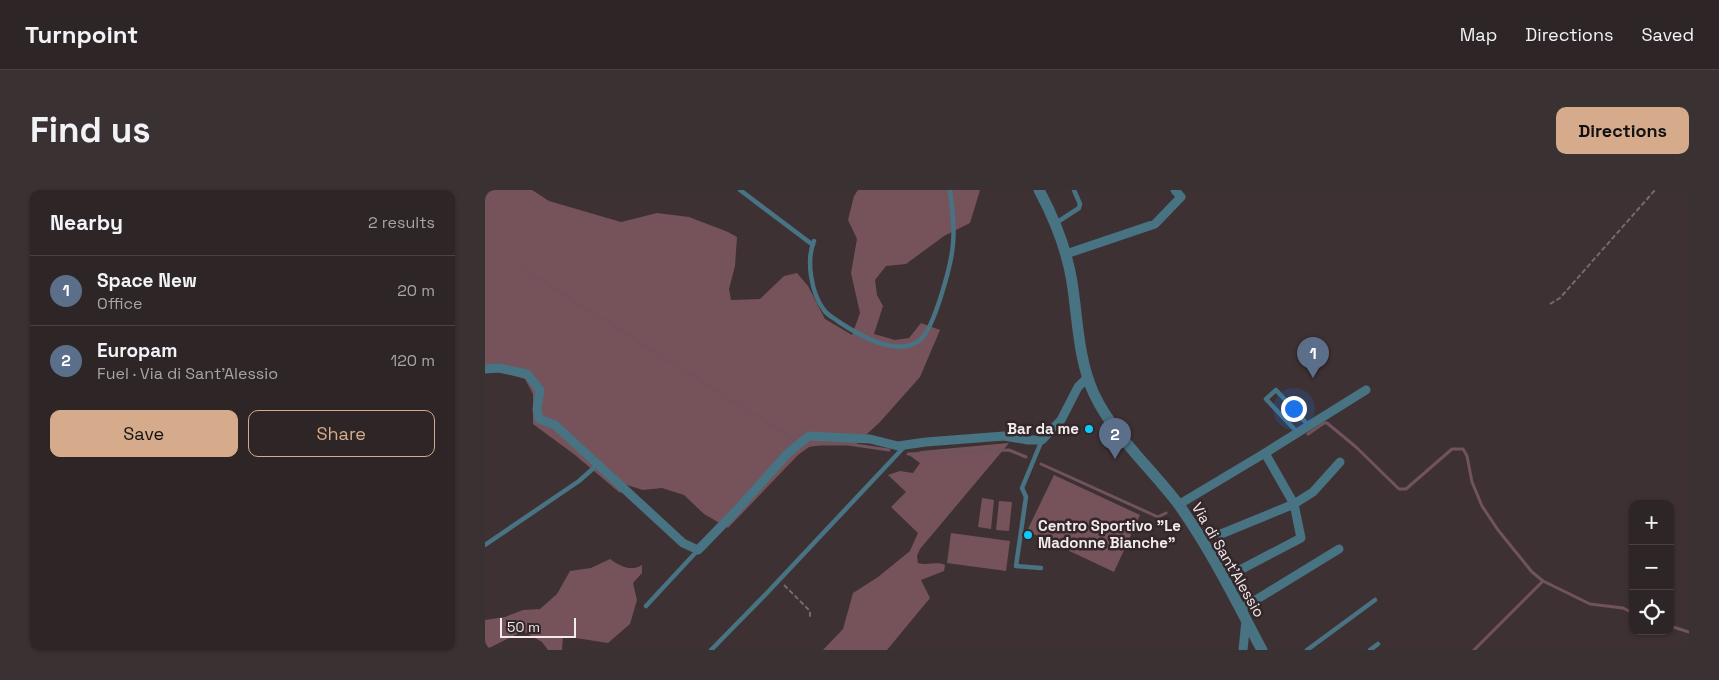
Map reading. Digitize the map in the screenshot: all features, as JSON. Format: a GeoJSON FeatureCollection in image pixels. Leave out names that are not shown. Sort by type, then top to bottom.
{"type":"FeatureCollection","features":[{"type":"Feature","properties":{"kind":"street","name":"Via di Sant'Alessio"},"geometry":{"type":"LineString","coordinates":[[1039,190],[1047,205],[1066,254],[1072,281],[1081,352],[1087,378],[1097,399],[1111,423],[1178,505],[1203,542],[1261,650]]}},
{"type":"Feature","properties":{"kind":"street"},"geometry":{"type":"LineString","coordinates":[[1066,254],[1155,224],[1181,197],[1175,190]]}},
{"type":"Feature","properties":{"kind":"street"},"geometry":{"type":"LineString","coordinates":[[485,369],[499,368],[527,374],[540,390],[537,408],[539,419],[555,425],[683,543],[698,550],[788,453],[809,436],[870,439],[898,446],[1004,436],[1042,440],[1061,420],[1078,387],[1087,378]]}},
{"type":"Feature","properties":{"kind":"street"},"geometry":{"type":"LineString","coordinates":[[1178,505],[1366,390]]}},
{"type":"Feature","properties":{"kind":"street"},"geometry":{"type":"LineString","coordinates":[[1237,571],[1301,538],[1293,504],[1265,453]]}},
{"type":"Feature","properties":{"kind":"street"},"geometry":{"type":"LineString","coordinates":[[1221,534],[1293,504],[1313,492],[1341,462]]}},
{"type":"Feature","properties":{"kind":"street"},"geometry":{"type":"LineString","coordinates":[[1243,650],[1243,614],[1339,549]]}},
{"type":"Feature","properties":{"kind":"lane"},"geometry":{"type":"LineString","coordinates":[[740,190],[813,243],[809,266],[814,291],[824,311],[866,338],[890,346],[908,346],[920,340],[929,328],[949,269],[953,243],[950,190]]}},
{"type":"Feature","properties":{"kind":"lane"},"geometry":{"type":"LineString","coordinates":[[1055,224],[1079,208],[1080,204],[1074,190]]}},
{"type":"Feature","properties":{"kind":"lane"},"geometry":{"type":"LineString","coordinates":[[1297,433],[1265,399],[1276,390],[1309,426]]}},
{"type":"Feature","properties":{"kind":"lane"},"geometry":{"type":"LineString","coordinates":[[1041,568],[1016,566],[1026,497],[1022,488],[1042,440]]}},
{"type":"Feature","properties":{"kind":"lane"},"geometry":{"type":"LineString","coordinates":[[711,650],[906,445]]}},
{"type":"Feature","properties":{"kind":"lane"},"geometry":{"type":"LineString","coordinates":[[485,545],[579,481],[596,464]]}},
{"type":"Feature","properties":{"kind":"lane"},"geometry":{"type":"LineString","coordinates":[[646,606],[698,550]]}},
{"type":"Feature","properties":{"kind":"lane"},"geometry":{"type":"LineString","coordinates":[[1307,650],[1375,600]]}},
{"type":"Feature","properties":{"kind":"lane"},"geometry":{"type":"LineString","coordinates":[[1370,650],[1378,644]]}},
{"type":"Feature","properties":{"kind":"path"},"geometry":{"type":"LineString","coordinates":[[1551,304],[1560,298],[1655,190]]}},
{"type":"Feature","properties":{"kind":"path"},"geometry":{"type":"LineString","coordinates":[[779,580],[810,611],[810,618]]}},
{"type":"Feature","properties":{"kind":"shaded area"},"geometry":{"type":"Polygon","coordinates":[[[485,190],[532,190],[549,201],[621,222],[657,213],[689,217],[728,232],[737,237],[735,266],[729,289],[731,300],[760,299],[784,276],[797,273],[808,286],[825,319],[852,335],[860,313],[851,273],[857,239],[848,220],[854,196],[858,190],[980,190],[970,223],[944,236],[906,264],[886,266],[875,280],[877,295],[883,306],[874,334],[895,340],[909,338],[921,323],[940,330],[920,377],[880,422],[855,445],[828,444],[809,447],[798,455],[728,528],[704,514],[684,495],[662,488],[643,490],[627,485],[620,493],[575,455],[533,424],[533,394],[525,379],[505,373],[485,371],[485,190]]]}},
{"type":"Feature","properties":{"kind":"shaded area"},"geometry":{"type":"Polygon","coordinates":[[[1009,443],[920,549],[917,556],[918,563],[942,564],[945,565],[944,571],[921,580],[930,598],[887,650],[823,650],[843,629],[853,593],[878,577],[910,551],[918,533],[891,507],[906,492],[888,475],[900,471],[913,473],[920,463],[909,455],[921,451],[1009,443]]]}},
{"type":"Feature","properties":{"kind":"shaded area"},"geometry":{"type":"Polygon","coordinates":[[[1054,475],[1140,515],[1114,572],[1027,531],[1054,475]]]}},
{"type":"Feature","properties":{"kind":"shaded area"},"geometry":{"type":"Polygon","coordinates":[[[982,498],[994,500],[991,529],[978,527],[982,498]]]}},
{"type":"Feature","properties":{"kind":"shaded area"},"geometry":{"type":"Polygon","coordinates":[[[999,501],[1012,502],[1009,531],[996,530],[999,501]]]}},
{"type":"Feature","properties":{"kind":"shaded area"},"geometry":{"type":"Polygon","coordinates":[[[951,533],[1010,541],[1006,571],[947,563],[951,533]]]}},
{"type":"Feature","properties":{"kind":"shaded area"},"geometry":{"type":"Polygon","coordinates":[[[610,559],[621,566],[629,568],[642,565],[642,573],[633,583],[637,600],[630,624],[608,643],[563,636],[562,650],[548,650],[542,642],[523,631],[485,650],[485,620],[505,617],[523,610],[540,609],[557,594],[570,571],[591,568],[610,559]]]}},
{"type":"Feature","properties":{"kind":"waterway"},"geometry":{"type":"LineString","coordinates":[[520,267],[798,442]]}},
{"type":"Feature","properties":{"kind":"waterway"},"geometry":{"type":"LineString","coordinates":[[1308,434],[1324,423],[1327,423],[1356,447],[1399,489],[1406,489],[1452,449],[1463,449],[1467,456],[1472,482],[1482,506],[1498,530],[1532,572],[1543,581],[1590,604],[1623,608],[1629,611]]}},
{"type":"Feature","properties":{"kind":"waterway"},"geometry":{"type":"LineString","coordinates":[[804,444],[848,444],[889,450]]}},
{"type":"Feature","properties":{"kind":"waterway"},"geometry":{"type":"LineString","coordinates":[[908,454],[1009,450],[1026,457]]}},
{"type":"Feature","properties":{"kind":"waterway"},"geometry":{"type":"LineString","coordinates":[[1041,464],[1158,517],[1166,513]]}},
{"type":"Feature","properties":{"kind":"waterway"},"geometry":{"type":"LineString","coordinates":[[1474,650],[1543,581]]}},
{"type":"Feature","properties":{"kind":"waterway"},"geometry":{"type":"LineString","coordinates":[[1674,627],[1689,632]]}},
{"type":"Feature","properties":{"kind":"place","name":"Space New"},"geometry":{"type":"Point","coordinates":[1313,378]}},
{"type":"Feature","properties":{"kind":"place","name":"Bar da me"},"geometry":{"type":"Point","coordinates":[1089,429]}},
{"type":"Feature","properties":{"kind":"place","name":"Europam"},"geometry":{"type":"Point","coordinates":[1115,459]}},
{"type":"Feature","properties":{"kind":"place","name":"Centro Sportivo \"Le Madonne Bianche\""},"geometry":{"type":"Point","coordinates":[1028,535]}}]}
